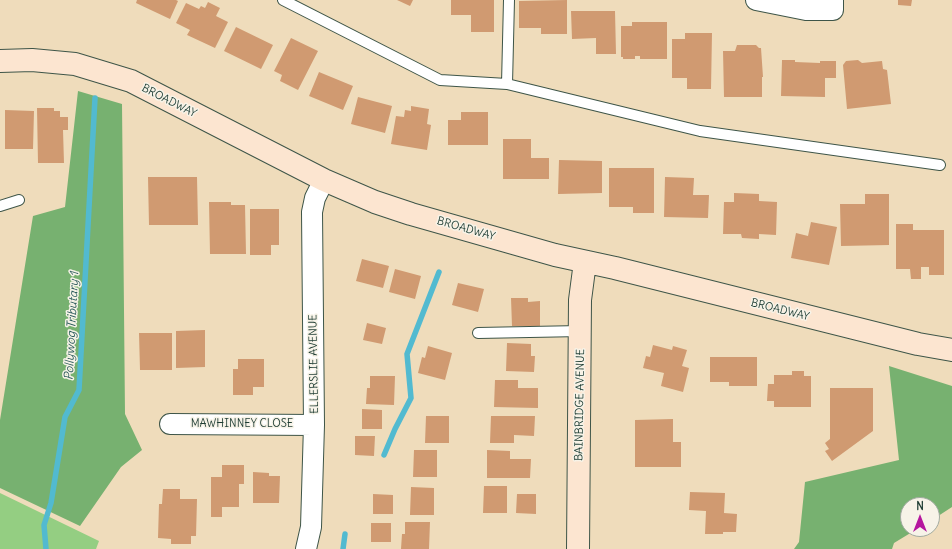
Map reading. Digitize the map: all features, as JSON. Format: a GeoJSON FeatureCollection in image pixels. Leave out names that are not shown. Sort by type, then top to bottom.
{"type":"FeatureCollection","features":[{"type":"Feature","properties":{"kind":"street"},"geometry":{"type":"LineString","coordinates":[[756,0],[806,10],[833,10],[833,0]]}},
{"type":"Feature","properties":{"kind":"street","name":"BROADWAY"},"geometry":{"type":"LineString","coordinates":[[0,61],[32,60],[75,64],[131,81],[324,180],[375,202],[411,214],[585,262],[615,268],[918,344],[952,350]]}},
{"type":"Feature","properties":{"kind":"street","name":"ELLERSLIE AVENUE"},"geometry":{"type":"LineString","coordinates":[[306,549],[311,527],[314,425],[312,212],[315,198],[324,180]]}},
{"type":"Feature","properties":{"kind":"street","name":"BAINBRIDGE AVENUE"},"geometry":{"type":"LineString","coordinates":[[578,549],[581,331],[580,300],[585,262]]}},
{"type":"Feature","properties":{"kind":"street","name":"MAWHINNEY CLOSE"},"geometry":{"type":"LineString","coordinates":[[170,424],[314,425]]}},
{"type":"Feature","properties":{"kind":"lane"},"geometry":{"type":"LineString","coordinates":[[283,0],[440,80],[507,84],[700,131],[940,165]]}},
{"type":"Feature","properties":{"kind":"lane"},"geometry":{"type":"LineString","coordinates":[[507,84],[509,0]]}},
{"type":"Feature","properties":{"kind":"lane"},"geometry":{"type":"LineString","coordinates":[[0,206],[19,200]]}},
{"type":"Feature","properties":{"kind":"lane"},"geometry":{"type":"LineString","coordinates":[[478,333],[581,331]]}},
{"type":"Feature","properties":{"kind":"green space"},"geometry":{"type":"Polygon","coordinates":[[[78,91],[122,104],[125,414],[142,450],[121,467],[80,526],[0,488],[0,420],[33,216],[65,207],[78,91]]]}},
{"type":"Feature","properties":{"kind":"green space"},"geometry":{"type":"Polygon","coordinates":[[[889,366],[952,386],[952,507],[940,515],[940,497],[900,497],[900,537],[904,537],[894,543],[892,549],[794,549],[799,542],[805,482],[899,460],[889,366]]]}},
{"type":"Feature","properties":{"kind":"green space"},"geometry":{"type":"Polygon","coordinates":[[[0,493],[99,541],[96,549],[0,549],[0,493]]]}},
{"type":"Feature","properties":{"kind":"building"},"geometry":{"type":"Polygon","coordinates":[[[137,0],[178,1],[170,19],[136,3],[137,0]]]}},
{"type":"Feature","properties":{"kind":"building"},"geometry":{"type":"Polygon","coordinates":[[[397,0],[413,0],[410,6],[397,0]]]}},
{"type":"Feature","properties":{"kind":"building"},"geometry":{"type":"Polygon","coordinates":[[[451,0],[494,0],[494,32],[471,32],[471,15],[451,15],[451,0]]]}},
{"type":"Feature","properties":{"kind":"building"},"geometry":{"type":"Polygon","coordinates":[[[567,0],[567,34],[541,34],[541,28],[519,28],[519,1],[567,0]]]}},
{"type":"Feature","properties":{"kind":"building"},"geometry":{"type":"Polygon","coordinates":[[[898,0],[912,0],[911,6],[898,5],[898,0]]]}},
{"type":"Feature","properties":{"kind":"building"},"geometry":{"type":"Polygon","coordinates":[[[208,2],[220,8],[216,16],[228,22],[215,48],[187,35],[190,30],[176,23],[186,3],[199,9],[201,6],[205,8],[208,2]]]}},
{"type":"Feature","properties":{"kind":"building"},"geometry":{"type":"Polygon","coordinates":[[[571,11],[615,11],[616,54],[596,54],[596,38],[572,39],[571,11]]]}},
{"type":"Feature","properties":{"kind":"building"},"geometry":{"type":"Polygon","coordinates":[[[632,22],[667,22],[667,59],[640,59],[640,56],[635,56],[635,59],[623,59],[623,57],[621,57],[621,26],[632,26],[632,22]]]}},
{"type":"Feature","properties":{"kind":"building"},"geometry":{"type":"Polygon","coordinates":[[[236,27],[273,45],[261,69],[224,51],[236,27]]]}},
{"type":"Feature","properties":{"kind":"building"},"geometry":{"type":"Polygon","coordinates":[[[685,33],[712,33],[711,89],[687,89],[687,78],[672,78],[672,39],[685,39],[685,33]]]}},
{"type":"Feature","properties":{"kind":"building"},"geometry":{"type":"Polygon","coordinates":[[[291,38],[318,51],[298,90],[280,81],[282,75],[274,71],[291,38]]]}},
{"type":"Feature","properties":{"kind":"building"},"geometry":{"type":"Polygon","coordinates":[[[737,45],[756,45],[761,48],[763,77],[762,97],[724,97],[723,51],[735,51],[737,45]]]}},
{"type":"Feature","properties":{"kind":"building"},"geometry":{"type":"Polygon","coordinates":[[[782,60],[820,63],[820,61],[836,61],[836,78],[825,78],[825,97],[781,96],[782,60]]]}},
{"type":"Feature","properties":{"kind":"building"},"geometry":{"type":"Polygon","coordinates":[[[858,60],[862,63],[882,61],[883,69],[887,70],[891,104],[847,109],[843,65],[846,61],[858,60]]]}},
{"type":"Feature","properties":{"kind":"building"},"geometry":{"type":"Polygon","coordinates":[[[319,72],[353,86],[343,110],[309,96],[319,72]]]}},
{"type":"Feature","properties":{"kind":"building"},"geometry":{"type":"Polygon","coordinates":[[[358,97],[392,106],[385,133],[351,124],[358,97]]]}},
{"type":"Feature","properties":{"kind":"building"},"geometry":{"type":"Polygon","coordinates":[[[411,106],[429,109],[427,124],[431,125],[427,150],[391,144],[396,116],[404,117],[405,110],[411,111],[411,106]]]}},
{"type":"Feature","properties":{"kind":"building"},"geometry":{"type":"Polygon","coordinates":[[[37,108],[54,108],[54,111],[60,111],[60,117],[68,117],[68,130],[63,130],[64,163],[38,163],[37,108]]]}},
{"type":"Feature","properties":{"kind":"building"},"geometry":{"type":"Polygon","coordinates":[[[5,110],[34,111],[33,149],[5,149],[5,110]]]}},
{"type":"Feature","properties":{"kind":"building"},"geometry":{"type":"Polygon","coordinates":[[[461,112],[488,112],[488,145],[448,145],[448,120],[461,120],[461,112]]]}},
{"type":"Feature","properties":{"kind":"building"},"geometry":{"type":"Polygon","coordinates":[[[503,139],[531,139],[531,158],[549,158],[549,179],[503,179],[503,139]]]}},
{"type":"Feature","properties":{"kind":"building"},"geometry":{"type":"Polygon","coordinates":[[[559,160],[602,161],[602,193],[558,194],[559,160]]]}},
{"type":"Feature","properties":{"kind":"building"},"geometry":{"type":"Polygon","coordinates":[[[609,168],[654,168],[654,213],[633,213],[633,207],[609,207],[609,168]]]}},
{"type":"Feature","properties":{"kind":"building"},"geometry":{"type":"Polygon","coordinates":[[[148,177],[197,177],[198,225],[149,225],[148,177]]]}},
{"type":"Feature","properties":{"kind":"building"},"geometry":{"type":"Polygon","coordinates":[[[665,177],[694,178],[693,195],[709,195],[708,218],[664,217],[665,177]]]}},
{"type":"Feature","properties":{"kind":"building"},"geometry":{"type":"Polygon","coordinates":[[[734,193],[759,194],[759,201],[777,202],[776,235],[759,234],[759,239],[742,238],[741,234],[723,234],[724,202],[734,202],[734,193]]]}},
{"type":"Feature","properties":{"kind":"building"},"geometry":{"type":"Polygon","coordinates":[[[865,194],[889,194],[889,245],[841,246],[840,204],[865,204],[865,194]]]}},
{"type":"Feature","properties":{"kind":"building"},"geometry":{"type":"Polygon","coordinates":[[[209,202],[231,202],[231,205],[245,205],[246,254],[210,254],[209,202]]]}},
{"type":"Feature","properties":{"kind":"building"},"geometry":{"type":"Polygon","coordinates":[[[250,209],[279,209],[279,245],[271,245],[271,255],[250,255],[250,209]]]}},
{"type":"Feature","properties":{"kind":"building"},"geometry":{"type":"Polygon","coordinates":[[[811,222],[837,227],[829,265],[791,258],[796,233],[808,236],[811,222]]]}},
{"type":"Feature","properties":{"kind":"building"},"geometry":{"type":"Polygon","coordinates":[[[896,224],[913,224],[913,230],[944,230],[944,275],[929,275],[929,267],[921,267],[921,279],[911,279],[910,269],[896,269],[896,224]]]}},
{"type":"Feature","properties":{"kind":"building"},"geometry":{"type":"Polygon","coordinates":[[[362,259],[389,266],[383,288],[356,281],[362,259]]]}},
{"type":"Feature","properties":{"kind":"building"},"geometry":{"type":"Polygon","coordinates":[[[395,269],[421,276],[415,299],[389,292],[395,269]]]}},
{"type":"Feature","properties":{"kind":"building"},"geometry":{"type":"Polygon","coordinates":[[[458,283],[484,289],[478,312],[452,305],[458,283]]]}},
{"type":"Feature","properties":{"kind":"building"},"geometry":{"type":"Polygon","coordinates":[[[511,298],[528,298],[528,302],[540,301],[540,326],[512,326],[511,298]]]}},
{"type":"Feature","properties":{"kind":"building"},"geometry":{"type":"Polygon","coordinates":[[[367,323],[386,328],[382,344],[363,340],[367,323]]]}},
{"type":"Feature","properties":{"kind":"building"},"geometry":{"type":"Polygon","coordinates":[[[205,330],[205,367],[176,368],[176,331],[205,330]]]}},
{"type":"Feature","properties":{"kind":"building"},"geometry":{"type":"Polygon","coordinates":[[[139,333],[172,333],[172,370],[140,370],[139,333]]]}},
{"type":"Feature","properties":{"kind":"building"},"geometry":{"type":"Polygon","coordinates":[[[507,343],[531,344],[531,356],[535,356],[534,372],[506,371],[507,343]]]}},
{"type":"Feature","properties":{"kind":"building"},"geometry":{"type":"Polygon","coordinates":[[[653,345],[672,350],[673,346],[687,350],[682,366],[689,368],[683,392],[661,386],[664,373],[643,368],[646,356],[650,357],[653,345]]]}},
{"type":"Feature","properties":{"kind":"building"},"geometry":{"type":"Polygon","coordinates":[[[428,346],[452,353],[445,380],[418,373],[422,357],[425,358],[428,346]]]}},
{"type":"Feature","properties":{"kind":"building"},"geometry":{"type":"Polygon","coordinates":[[[710,357],[757,357],[757,386],[729,386],[729,382],[710,382],[710,357]]]}},
{"type":"Feature","properties":{"kind":"building"},"geometry":{"type":"Polygon","coordinates":[[[238,359],[264,359],[264,387],[253,387],[253,395],[233,395],[233,369],[238,369],[238,359]]]}},
{"type":"Feature","properties":{"kind":"building"},"geometry":{"type":"Polygon","coordinates":[[[792,371],[804,371],[804,376],[811,376],[811,407],[774,407],[774,401],[767,401],[768,384],[774,384],[774,375],[792,375],[792,371]]]}},
{"type":"Feature","properties":{"kind":"building"},"geometry":{"type":"Polygon","coordinates":[[[370,376],[395,376],[394,405],[366,404],[367,388],[370,388],[370,376]]]}},
{"type":"Feature","properties":{"kind":"building"},"geometry":{"type":"Polygon","coordinates":[[[495,380],[518,380],[518,388],[538,388],[538,408],[494,407],[495,380]]]}},
{"type":"Feature","properties":{"kind":"building"},"geometry":{"type":"Polygon","coordinates":[[[830,388],[873,388],[873,431],[832,461],[825,451],[829,449],[825,443],[830,439],[830,388]]]}},
{"type":"Feature","properties":{"kind":"building"},"geometry":{"type":"Polygon","coordinates":[[[362,409],[382,410],[382,429],[362,429],[362,409]]]}},
{"type":"Feature","properties":{"kind":"building"},"geometry":{"type":"Polygon","coordinates":[[[426,416],[449,416],[449,443],[425,443],[426,416]]]}},
{"type":"Feature","properties":{"kind":"building"},"geometry":{"type":"Polygon","coordinates":[[[491,416],[535,416],[534,436],[514,435],[514,443],[490,443],[491,416]]]}},
{"type":"Feature","properties":{"kind":"building"},"geometry":{"type":"Polygon","coordinates":[[[673,419],[673,442],[681,442],[681,467],[635,467],[635,420],[673,419]]]}},
{"type":"Feature","properties":{"kind":"building"},"geometry":{"type":"Polygon","coordinates":[[[355,436],[375,436],[374,456],[355,455],[355,436]]]}},
{"type":"Feature","properties":{"kind":"building"},"geometry":{"type":"Polygon","coordinates":[[[414,450],[437,450],[437,477],[413,477],[414,450]]]}},
{"type":"Feature","properties":{"kind":"building"},"geometry":{"type":"Polygon","coordinates":[[[487,450],[510,451],[510,459],[531,459],[530,478],[487,478],[487,450]]]}},
{"type":"Feature","properties":{"kind":"building"},"geometry":{"type":"Polygon","coordinates":[[[222,465],[244,465],[244,484],[239,484],[239,507],[222,507],[222,517],[211,517],[211,477],[222,477],[222,465]]]}},
{"type":"Feature","properties":{"kind":"building"},"geometry":{"type":"Polygon","coordinates":[[[253,472],[269,473],[269,476],[280,476],[279,503],[253,503],[253,472]]]}},
{"type":"Feature","properties":{"kind":"building"},"geometry":{"type":"Polygon","coordinates":[[[484,486],[507,486],[507,513],[483,513],[484,486]]]}},
{"type":"Feature","properties":{"kind":"building"},"geometry":{"type":"Polygon","coordinates":[[[411,487],[434,488],[434,515],[410,515],[411,487]]]}},
{"type":"Feature","properties":{"kind":"building"},"geometry":{"type":"Polygon","coordinates":[[[163,489],[180,489],[180,499],[197,499],[196,536],[191,536],[191,544],[171,544],[171,539],[158,538],[159,504],[162,504],[163,489]]]}},
{"type":"Feature","properties":{"kind":"building"},"geometry":{"type":"Polygon","coordinates":[[[690,492],[725,493],[724,513],[737,514],[736,532],[705,534],[706,511],[689,510],[690,492]]]}},
{"type":"Feature","properties":{"kind":"building"},"geometry":{"type":"Polygon","coordinates":[[[373,494],[393,495],[393,514],[373,514],[373,494]]]}},
{"type":"Feature","properties":{"kind":"building"},"geometry":{"type":"Polygon","coordinates":[[[517,494],[536,494],[536,514],[516,513],[517,494]]]}},
{"type":"Feature","properties":{"kind":"building"},"geometry":{"type":"Polygon","coordinates":[[[405,522],[430,522],[429,549],[401,549],[402,534],[405,534],[405,522]]]}},
{"type":"Feature","properties":{"kind":"building"},"geometry":{"type":"Polygon","coordinates":[[[371,523],[391,523],[391,542],[371,542],[371,523]]]}},
{"type":"Feature","properties":{"kind":"waterway","name":"Pollywog Tributary 1"},"geometry":{"type":"LineString","coordinates":[[46,549],[44,525],[51,503],[65,417],[79,390],[95,98]]}},
{"type":"Feature","properties":{"kind":"waterway"},"geometry":{"type":"LineString","coordinates":[[384,455],[411,398],[407,354],[439,272]]}},
{"type":"Feature","properties":{"kind":"waterway"},"geometry":{"type":"LineString","coordinates":[[343,549],[345,534]]}}]}
